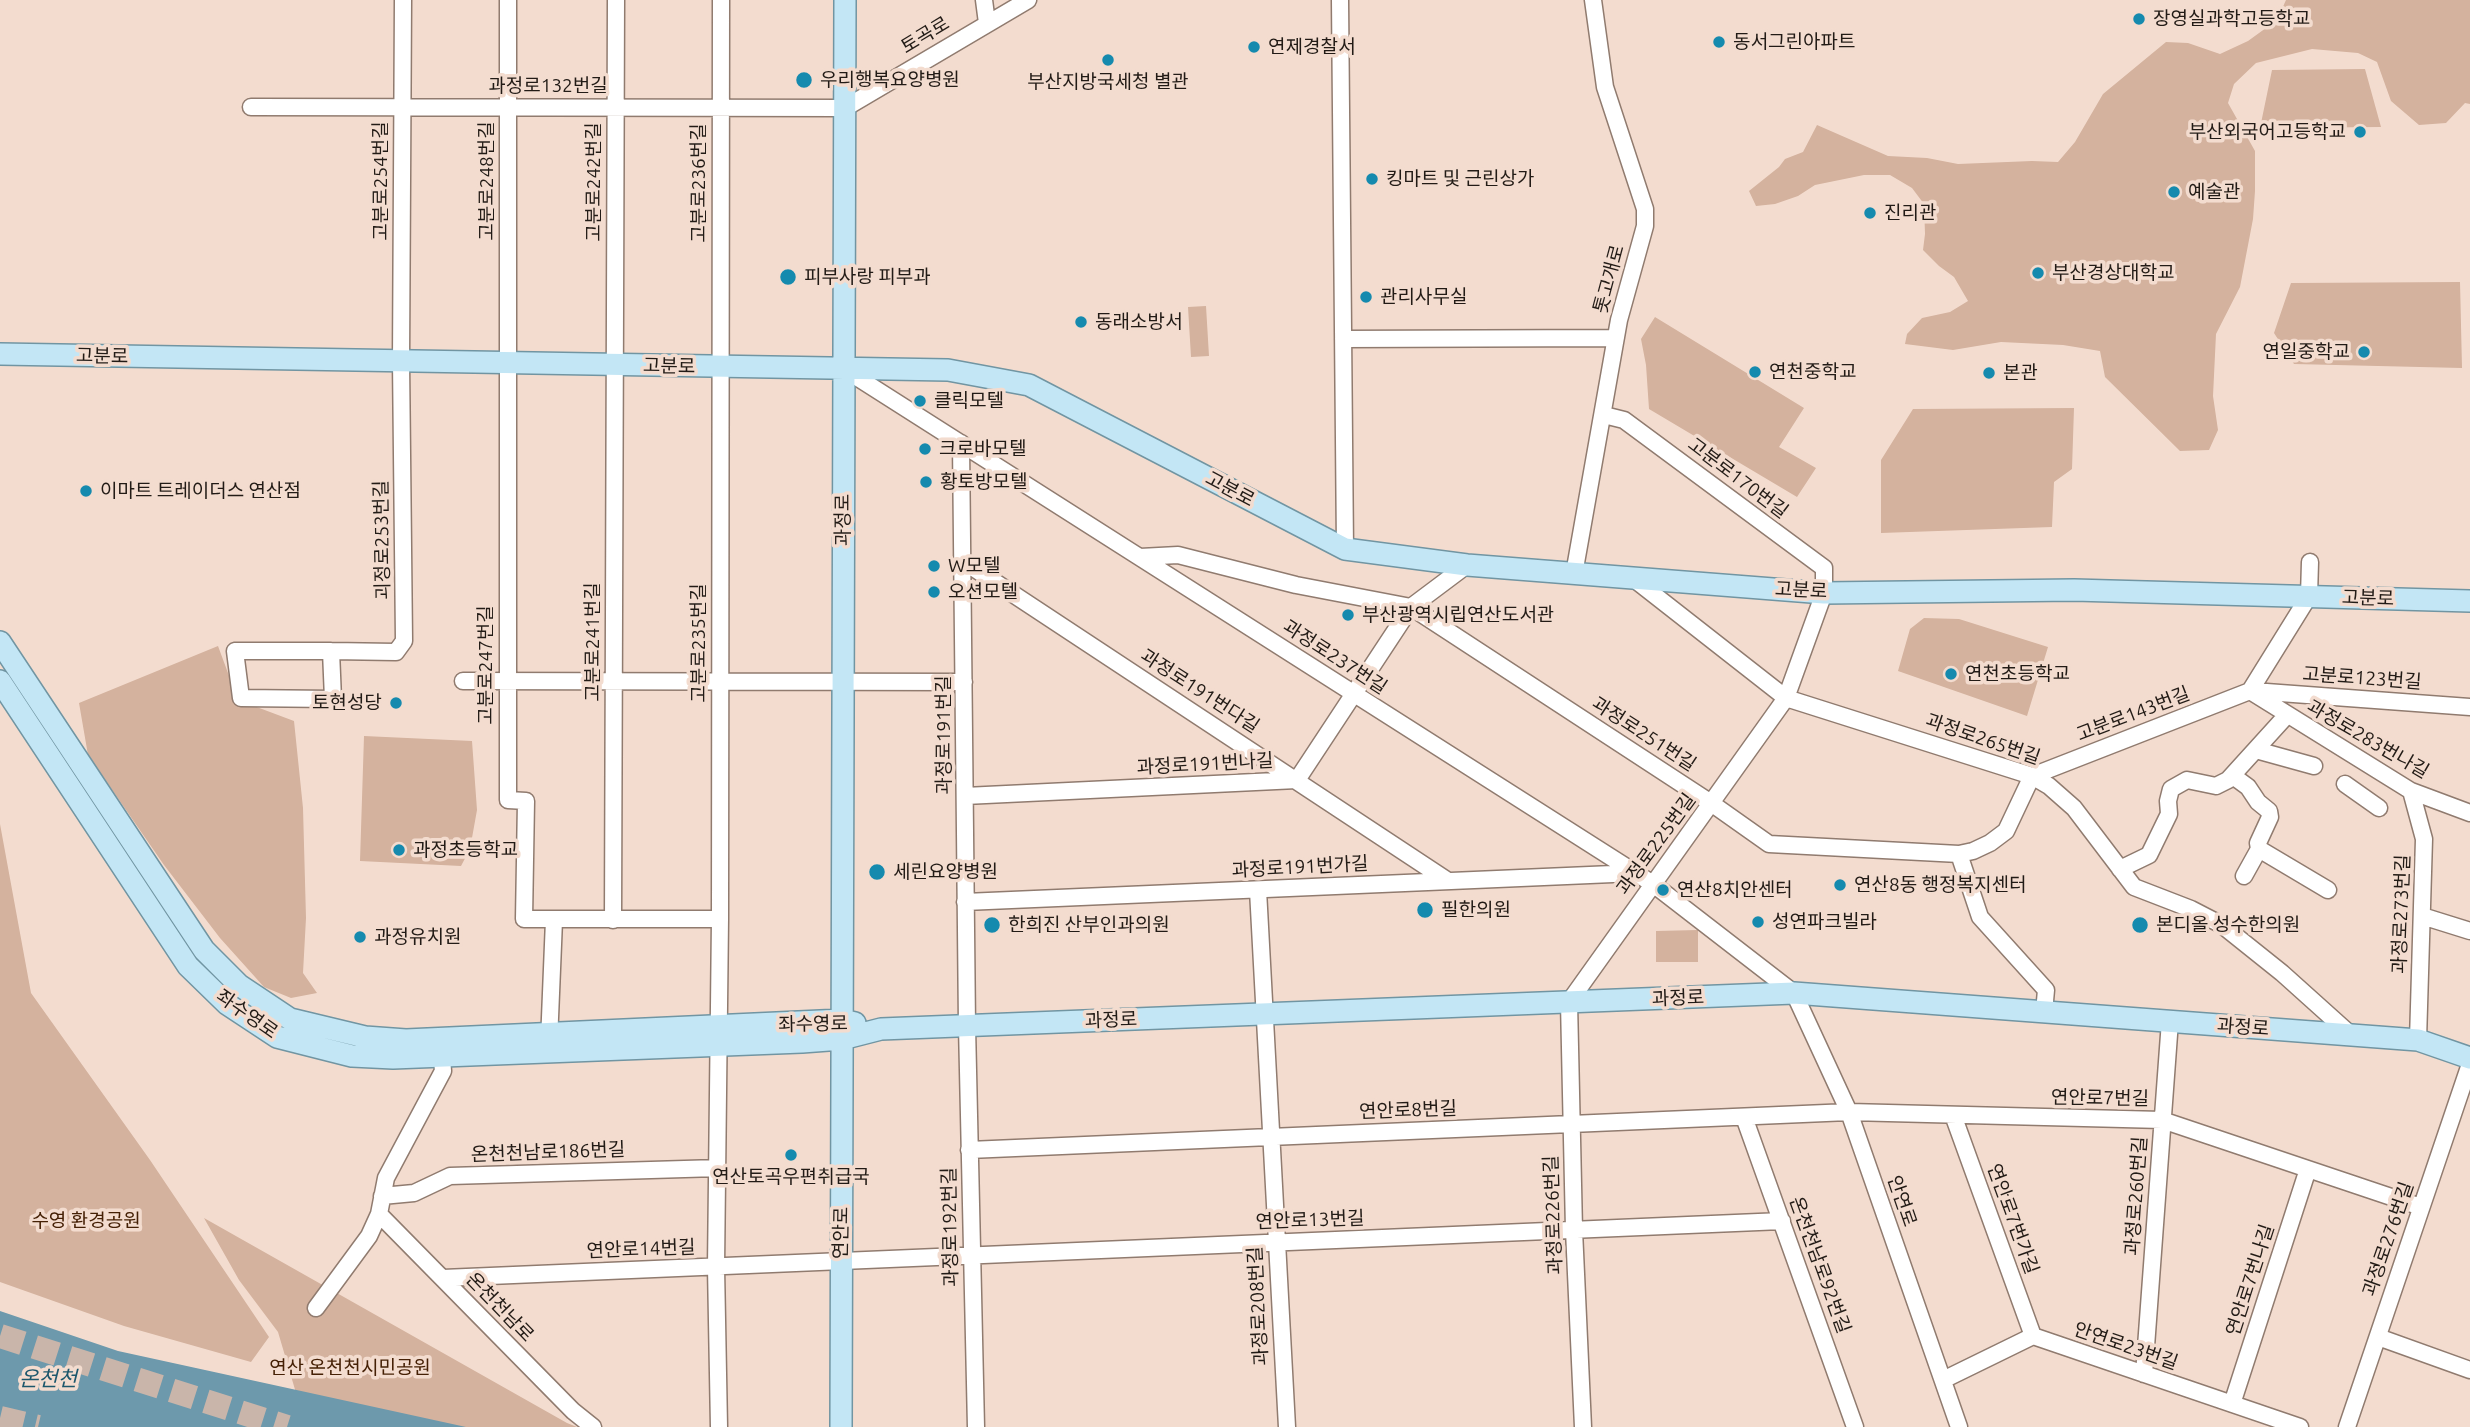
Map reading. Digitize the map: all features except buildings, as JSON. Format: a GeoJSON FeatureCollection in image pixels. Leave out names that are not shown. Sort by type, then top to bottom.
{"type":"FeatureCollection","features":[{"type":"Feature","properties":{"kind":"main road","name":"과정로"},"geometry":{"type":"LineString","coordinates":[[842,1030],[845,0]]}},
{"type":"Feature","properties":{"kind":"main road","name":"고분로"},"geometry":{"type":"LineString","coordinates":[[0,354],[948,370],[1029,385],[1345,549],[1467,565],[1824,593],[2074,590],[2470,601]]}},
{"type":"Feature","properties":{"kind":"main road","name":"좌수영로"},"geometry":{"type":"LineString","coordinates":[[0,642],[204,950],[239,985],[290,1019],[365,1037],[406,1040],[441,1047]]}},
{"type":"Feature","properties":{"kind":"main road","name":"좌수영로"},"geometry":{"type":"LineString","coordinates":[[0,681],[188,966],[227,1004],[277,1037],[352,1056],[393,1058],[441,1047],[881,1029]]}},
{"type":"Feature","properties":{"kind":"main road","name":"과정로"},"geometry":{"type":"LineString","coordinates":[[881,1029],[1794,993],[2418,1040],[2470,1058]]}},
{"type":"Feature","properties":{"kind":"main road","name":"연안로"},"geometry":{"type":"LineString","coordinates":[[841,1427],[842,1030]]}},
{"type":"Feature","properties":{"kind":"street","name":"고분로254번길"},"geometry":{"type":"LineString","coordinates":[[401,361],[402,0]]}},
{"type":"Feature","properties":{"kind":"street","name":"고분로248번길"},"geometry":{"type":"LineString","coordinates":[[507,363],[509,0]]}},
{"type":"Feature","properties":{"kind":"street","name":"고분로242번길"},"geometry":{"type":"LineString","coordinates":[[615,365],[616,0]]}},
{"type":"Feature","properties":{"kind":"street","name":"고분로236번길"},"geometry":{"type":"LineString","coordinates":[[720,367],[721,0]]}},
{"type":"Feature","properties":{"kind":"street"},"geometry":{"type":"LineString","coordinates":[[984,0],[987,23]]}},
{"type":"Feature","properties":{"kind":"street","name":"토곡로"},"geometry":{"type":"LineString","coordinates":[[845,108],[1028,0]]}},
{"type":"Feature","properties":{"kind":"street"},"geometry":{"type":"LineString","coordinates":[[1340,0],[1345,549]]}},
{"type":"Feature","properties":{"kind":"street","name":"톳고개로"},"geometry":{"type":"LineString","coordinates":[[1574,574],[1619,320],[1646,226],[1646,209],[1605,87],[1593,0]]}},
{"type":"Feature","properties":{"kind":"street","name":"과정로132번길"},"geometry":{"type":"LineString","coordinates":[[251,107],[845,108]]}},
{"type":"Feature","properties":{"kind":"street"},"geometry":{"type":"LineString","coordinates":[[1343,339],[1616,338]]}},
{"type":"Feature","properties":{"kind":"street","name":"괴정로253번길"},"geometry":{"type":"LineString","coordinates":[[331,651],[332,699],[241,698],[235,651],[331,651],[396,652],[404,641],[401,361]]}},
{"type":"Feature","properties":{"kind":"street","name":"고분로247번길"},"geometry":{"type":"LineString","coordinates":[[507,363],[508,800],[526,801],[524,919],[554,920]]}},
{"type":"Feature","properties":{"kind":"street","name":"고분로241번길"},"geometry":{"type":"LineString","coordinates":[[613,920],[615,365]]}},
{"type":"Feature","properties":{"kind":"street","name":"고분로235번길"},"geometry":{"type":"LineString","coordinates":[[719,1427],[716,1267],[720,919],[720,367]]}},
{"type":"Feature","properties":{"kind":"street","name":"과정로237번길"},"geometry":{"type":"LineString","coordinates":[[844,369],[1653,884],[1794,993]]}},
{"type":"Feature","properties":{"kind":"street","name":"고분로170번길"},"geometry":{"type":"LineString","coordinates":[[1604,415],[1624,420],[1824,568],[1824,593]]}},
{"type":"Feature","properties":{"kind":"street","name":"과정로191번길"},"geometry":{"type":"LineString","coordinates":[[961,443],[967,1026]]}},
{"type":"Feature","properties":{"kind":"street","name":"과정로251번길"},"geometry":{"type":"LineString","coordinates":[[1140,557],[1178,555],[1296,585],[1411,607],[1711,803],[1769,844],[1959,853]]}},
{"type":"Feature","properties":{"kind":"street","name":"과정로191번다길"},"geometry":{"type":"LineString","coordinates":[[963,561],[1448,881]]}},
{"type":"Feature","properties":{"kind":"street"},"geometry":{"type":"LineString","coordinates":[[2250,691],[2309,596],[2310,562]]}},
{"type":"Feature","properties":{"kind":"street","name":"과정로191번나길"},"geometry":{"type":"LineString","coordinates":[[965,796],[1297,780],[1411,607],[1467,565]]}},
{"type":"Feature","properties":{"kind":"street","name":"과정로265번길"},"geometry":{"type":"LineString","coordinates":[[1634,579],[1786,698],[2032,776],[2049,786],[2074,808],[2134,887],[2192,909],[2222,925],[2282,973],[2351,1035]]}},
{"type":"Feature","properties":{"kind":"street","name":"과정로225번길"},"geometry":{"type":"LineString","coordinates":[[1569,1002],[1786,698],[1824,593]]}},
{"type":"Feature","properties":{"kind":"street"},"geometry":{"type":"LineString","coordinates":[[463,681],[964,682]]}},
{"type":"Feature","properties":{"kind":"street","name":"고분로123번길"},"geometry":{"type":"LineString","coordinates":[[2250,691],[2470,707]]}},
{"type":"Feature","properties":{"kind":"street","name":"과정로283번나길"},"geometry":{"type":"LineString","coordinates":[[2250,691],[2411,791],[2470,813]]}},
{"type":"Feature","properties":{"kind":"street","name":"고분로143번길"},"geometry":{"type":"LineString","coordinates":[[2032,776],[2250,691]]}},
{"type":"Feature","properties":{"kind":"street"},"geometry":{"type":"LineString","coordinates":[[2120,869],[2149,855],[2169,814],[2171,789],[2187,780],[2216,786],[2233,776],[2287,715]]}},
{"type":"Feature","properties":{"kind":"street"},"geometry":{"type":"LineString","coordinates":[[2256,750],[2314,766]]}},
{"type":"Feature","properties":{"kind":"street"},"geometry":{"type":"LineString","coordinates":[[2032,776],[2006,831],[1973,851],[1959,853],[1980,917],[2046,990],[2044,1012]]}},
{"type":"Feature","properties":{"kind":"street"},"geometry":{"type":"LineString","coordinates":[[2233,776],[2248,787],[2258,802],[2269,811],[2270,817],[2258,843],[2259,849],[2244,876]]}},
{"type":"Feature","properties":{"kind":"street"},"geometry":{"type":"LineString","coordinates":[[2345,784],[2379,808]]}},
{"type":"Feature","properties":{"kind":"street","name":"과정로273번길"},"geometry":{"type":"LineString","coordinates":[[2411,791],[2424,839],[2418,1040]]}},
{"type":"Feature","properties":{"kind":"street"},"geometry":{"type":"LineString","coordinates":[[2259,849],[2328,890]]}},
{"type":"Feature","properties":{"kind":"street","name":"과정로191번가길"},"geometry":{"type":"LineString","coordinates":[[965,902],[1636,873]]}},
{"type":"Feature","properties":{"kind":"street","name":"과정로208번길"},"geometry":{"type":"LineString","coordinates":[[1258,890],[1287,1427]]}},
{"type":"Feature","properties":{"kind":"street"},"geometry":{"type":"LineString","coordinates":[[2422,916],[2470,931]]}},
{"type":"Feature","properties":{"kind":"street"},"geometry":{"type":"LineString","coordinates":[[549,1042],[554,920],[720,919]]}},
{"type":"Feature","properties":{"kind":"street","name":"안연로"},"geometry":{"type":"LineString","coordinates":[[1794,993],[1849,1112],[1959,1427]]}},
{"type":"Feature","properties":{"kind":"street","name":"과정로226번길"},"geometry":{"type":"LineString","coordinates":[[1569,1002],[1574,1230],[1583,1427]]}},
{"type":"Feature","properties":{"kind":"street","name":"과정로260번길"},"geometry":{"type":"LineString","coordinates":[[2144,1374],[2170,1021]]}},
{"type":"Feature","properties":{"kind":"street","name":"과정로192번길"},"geometry":{"type":"LineString","coordinates":[[967,1026],[976,1427]]}},
{"type":"Feature","properties":{"kind":"street"},"geometry":{"type":"LineString","coordinates":[[316,1308],[369,1236],[379,1214],[386,1178],[443,1071],[441,1047]]}},
{"type":"Feature","properties":{"kind":"street","name":"과정로276번길"},"geometry":{"type":"LineString","coordinates":[[2347,1427],[2470,1064]]}},
{"type":"Feature","properties":{"kind":"street","name":"연안로7번길"},"geometry":{"type":"LineString","coordinates":[[1849,1112],[2162,1120],[2421,1208]]}},
{"type":"Feature","properties":{"kind":"street","name":"연안로8번길"},"geometry":{"type":"LineString","coordinates":[[969,1150],[1849,1112]]}},
{"type":"Feature","properties":{"kind":"street","name":"연안로7번가길"},"geometry":{"type":"LineString","coordinates":[[1953,1115],[2033,1336]]}},
{"type":"Feature","properties":{"kind":"street","name":"온천천남로92번길"},"geometry":{"type":"LineString","coordinates":[[1744,1117],[1855,1427]]}},
{"type":"Feature","properties":{"kind":"street","name":"온천천남로186번길"},"geometry":{"type":"LineString","coordinates":[[382,1196],[414,1193],[450,1176],[718,1168]]}},
{"type":"Feature","properties":{"kind":"street","name":"연안로7번나길"},"geometry":{"type":"LineString","coordinates":[[2232,1404],[2308,1170]]}},
{"type":"Feature","properties":{"kind":"street","name":"온천천남로"},"geometry":{"type":"LineString","coordinates":[[379,1214],[573,1411],[593,1427]]}},
{"type":"Feature","properties":{"kind":"street","name":"연안로13번길"},"geometry":{"type":"LineString","coordinates":[[840,1261],[1782,1221]]}},
{"type":"Feature","properties":{"kind":"street","name":"연안로14번길"},"geometry":{"type":"LineString","coordinates":[[443,1278],[840,1261]]}},
{"type":"Feature","properties":{"kind":"street"},"geometry":{"type":"LineString","coordinates":[[1943,1380],[2033,1336]]}},
{"type":"Feature","properties":{"kind":"street","name":"안연로23번길"},"geometry":{"type":"LineString","coordinates":[[2033,1336],[2300,1427]]}},
{"type":"Feature","properties":{"kind":"street"},"geometry":{"type":"LineString","coordinates":[[2378,1337],[2470,1370]]}},
{"type":"Feature","properties":{"kind":"green space"},"geometry":{"type":"Polygon","coordinates":[[[2286,0],[2470,0],[2470,104],[2465,103],[2446,123],[2419,125],[2391,101],[2377,62],[2358,53],[2312,49],[2256,63],[2234,84],[2228,103],[2255,151],[2255,191],[2253,219],[2240,287],[2216,334],[2213,396],[2218,430],[2209,450],[2180,451],[2105,377],[2100,351],[2063,345],[2001,342],[1953,350],[1905,344],[1907,334],[1922,318],[1950,312],[1968,301],[1954,277],[1923,250],[1924,204],[1912,188],[1890,175],[1864,175],[1815,185],[1798,196],[1775,204],[1756,206],[1749,191],[1785,159],[1803,152],[1817,125],[1888,156],[1927,158],[1958,164],[2058,162],[2075,142],[2103,94],[2166,42],[2188,43],[2220,54],[2248,41],[2277,20],[2286,0]]]}},
{"type":"Feature","properties":{"kind":"green space"},"geometry":{"type":"Polygon","coordinates":[[[2365,69],[2381,127],[2260,128],[2272,70],[2365,69]]]}},
{"type":"Feature","properties":{"kind":"green space"},"geometry":{"type":"Polygon","coordinates":[[[2460,282],[2462,368],[2294,364],[2274,333],[2291,283],[2460,282]]]}},
{"type":"Feature","properties":{"kind":"green space"},"geometry":{"type":"Polygon","coordinates":[[[1206,306],[1209,356],[1191,357],[1188,307],[1206,306]]]}},
{"type":"Feature","properties":{"kind":"green space"},"geometry":{"type":"Polygon","coordinates":[[[1655,317],[1804,408],[1779,447],[1816,468],[1797,497],[1649,409],[1641,339],[1655,317]]]}},
{"type":"Feature","properties":{"kind":"green space"},"geometry":{"type":"Polygon","coordinates":[[[2074,408],[2072,469],[2054,482],[2052,527],[1881,533],[1881,460],[1913,409],[2074,408]]]}},
{"type":"Feature","properties":{"kind":"green space"},"geometry":{"type":"Polygon","coordinates":[[[1924,618],[1959,619],[2048,647],[2027,716],[1898,671],[1910,629],[1924,618]]]}},
{"type":"Feature","properties":{"kind":"green space"},"geometry":{"type":"Polygon","coordinates":[[[218,646],[238,700],[294,721],[303,808],[306,918],[303,973],[317,993],[291,998],[264,987],[220,938],[164,865],[88,755],[79,703],[218,646]]]}},
{"type":"Feature","properties":{"kind":"green space"},"geometry":{"type":"Polygon","coordinates":[[[364,736],[472,741],[477,810],[470,849],[461,866],[360,861],[364,736]]]}},
{"type":"Feature","properties":{"kind":"green space","name":"수영 환경공원"},"geometry":{"type":"Polygon","coordinates":[[[0,824],[31,993],[150,1160],[269,1337],[251,1362],[124,1326],[0,1282],[0,824]]]}},
{"type":"Feature","properties":{"kind":"green space"},"geometry":{"type":"Polygon","coordinates":[[[1698,930],[1698,962],[1656,962],[1656,931],[1698,930]]]}},
{"type":"Feature","properties":{"kind":"green space","name":"연산 온천천시민공원"},"geometry":{"type":"Polygon","coordinates":[[[204,1218],[577,1427],[332,1427],[304,1420],[278,1332],[239,1280],[204,1218]]]}},
{"type":"Feature","properties":{"kind":"water","name":"온천천"},"geometry":{"type":"Polygon","coordinates":[[[0,1311],[118,1351],[466,1427],[0,1427],[0,1311]]]}},
{"type":"Feature","properties":{"kind":"tunnel"},"geometry":{"type":"LineString","coordinates":[[0,1336],[287,1427]]}},
{"type":"Feature","properties":{"kind":"tunnel"},"geometry":{"type":"LineString","coordinates":[[0,1418],[38,1427]]}},
{"type":"Feature","properties":{"kind":"place","name":"장영실과학고등학교"},"geometry":{"type":"Point","coordinates":[2139,19]}},
{"type":"Feature","properties":{"kind":"place","name":"동서그린아파트"},"geometry":{"type":"Point","coordinates":[1719,42]}},
{"type":"Feature","properties":{"kind":"place","name":"연제경찰서"},"geometry":{"type":"Point","coordinates":[1254,47]}},
{"type":"Feature","properties":{"kind":"place","name":"부산지방국세청 별관"},"geometry":{"type":"Point","coordinates":[1108,60]}},
{"type":"Feature","properties":{"kind":"place","name":"우리행복요양병원"},"geometry":{"type":"Point","coordinates":[804,80]}},
{"type":"Feature","properties":{"kind":"place","name":"부산외국어고등학교"},"geometry":{"type":"Point","coordinates":[2360,132]}},
{"type":"Feature","properties":{"kind":"place","name":"킹마트 및 근린상가"},"geometry":{"type":"Point","coordinates":[1372,179]}},
{"type":"Feature","properties":{"kind":"place","name":"예술관"},"geometry":{"type":"Point","coordinates":[2174,192]}},
{"type":"Feature","properties":{"kind":"place","name":"진리관"},"geometry":{"type":"Point","coordinates":[1870,213]}},
{"type":"Feature","properties":{"kind":"place","name":"부산경상대학교"},"geometry":{"type":"Point","coordinates":[2038,273]}},
{"type":"Feature","properties":{"kind":"place","name":"피부사랑 피부과"},"geometry":{"type":"Point","coordinates":[788,277]}},
{"type":"Feature","properties":{"kind":"place","name":"관리사무실"},"geometry":{"type":"Point","coordinates":[1366,297]}},
{"type":"Feature","properties":{"kind":"place","name":"동래소방서"},"geometry":{"type":"Point","coordinates":[1081,322]}},
{"type":"Feature","properties":{"kind":"place","name":"연일중학교"},"geometry":{"type":"Point","coordinates":[2364,352]}},
{"type":"Feature","properties":{"kind":"place","name":"연천중학교"},"geometry":{"type":"Point","coordinates":[1755,372]}},
{"type":"Feature","properties":{"kind":"place","name":"본관"},"geometry":{"type":"Point","coordinates":[1989,373]}},
{"type":"Feature","properties":{"kind":"place","name":"클릭모텔"},"geometry":{"type":"Point","coordinates":[920,401]}},
{"type":"Feature","properties":{"kind":"place","name":"크로바모텔"},"geometry":{"type":"Point","coordinates":[925,449]}},
{"type":"Feature","properties":{"kind":"place","name":"황토방모텔"},"geometry":{"type":"Point","coordinates":[926,482]}},
{"type":"Feature","properties":{"kind":"place","name":"이마트 트레이더스 연산점"},"geometry":{"type":"Point","coordinates":[86,491]}},
{"type":"Feature","properties":{"kind":"place","name":"W모텔"},"geometry":{"type":"Point","coordinates":[934,566]}},
{"type":"Feature","properties":{"kind":"place","name":"오션모텔"},"geometry":{"type":"Point","coordinates":[934,592]}},
{"type":"Feature","properties":{"kind":"place","name":"부산광역시립연산도서관"},"geometry":{"type":"Point","coordinates":[1348,615]}},
{"type":"Feature","properties":{"kind":"place","name":"연천초등학교"},"geometry":{"type":"Point","coordinates":[1951,674]}},
{"type":"Feature","properties":{"kind":"place","name":"토현성당"},"geometry":{"type":"Point","coordinates":[396,703]}},
{"type":"Feature","properties":{"kind":"place","name":"과정초등학교"},"geometry":{"type":"Point","coordinates":[399,850]}},
{"type":"Feature","properties":{"kind":"place","name":"세린요양병원"},"geometry":{"type":"Point","coordinates":[877,872]}},
{"type":"Feature","properties":{"kind":"place","name":"연산8동 행정복지센터"},"geometry":{"type":"Point","coordinates":[1840,885]}},
{"type":"Feature","properties":{"kind":"place","name":"연산8치안센터"},"geometry":{"type":"Point","coordinates":[1663,890]}},
{"type":"Feature","properties":{"kind":"place","name":"필한의원"},"geometry":{"type":"Point","coordinates":[1425,910]}},
{"type":"Feature","properties":{"kind":"place","name":"성연파크빌라"},"geometry":{"type":"Point","coordinates":[1758,922]}},
{"type":"Feature","properties":{"kind":"place","name":"한희진 산부인과의원"},"geometry":{"type":"Point","coordinates":[992,925]}},
{"type":"Feature","properties":{"kind":"place","name":"본디올 성수한의원"},"geometry":{"type":"Point","coordinates":[2140,925]}},
{"type":"Feature","properties":{"kind":"place","name":"과정유치원"},"geometry":{"type":"Point","coordinates":[360,937]}},
{"type":"Feature","properties":{"kind":"place","name":"연산토곡우편취급국"},"geometry":{"type":"Point","coordinates":[791,1155]}}]}
